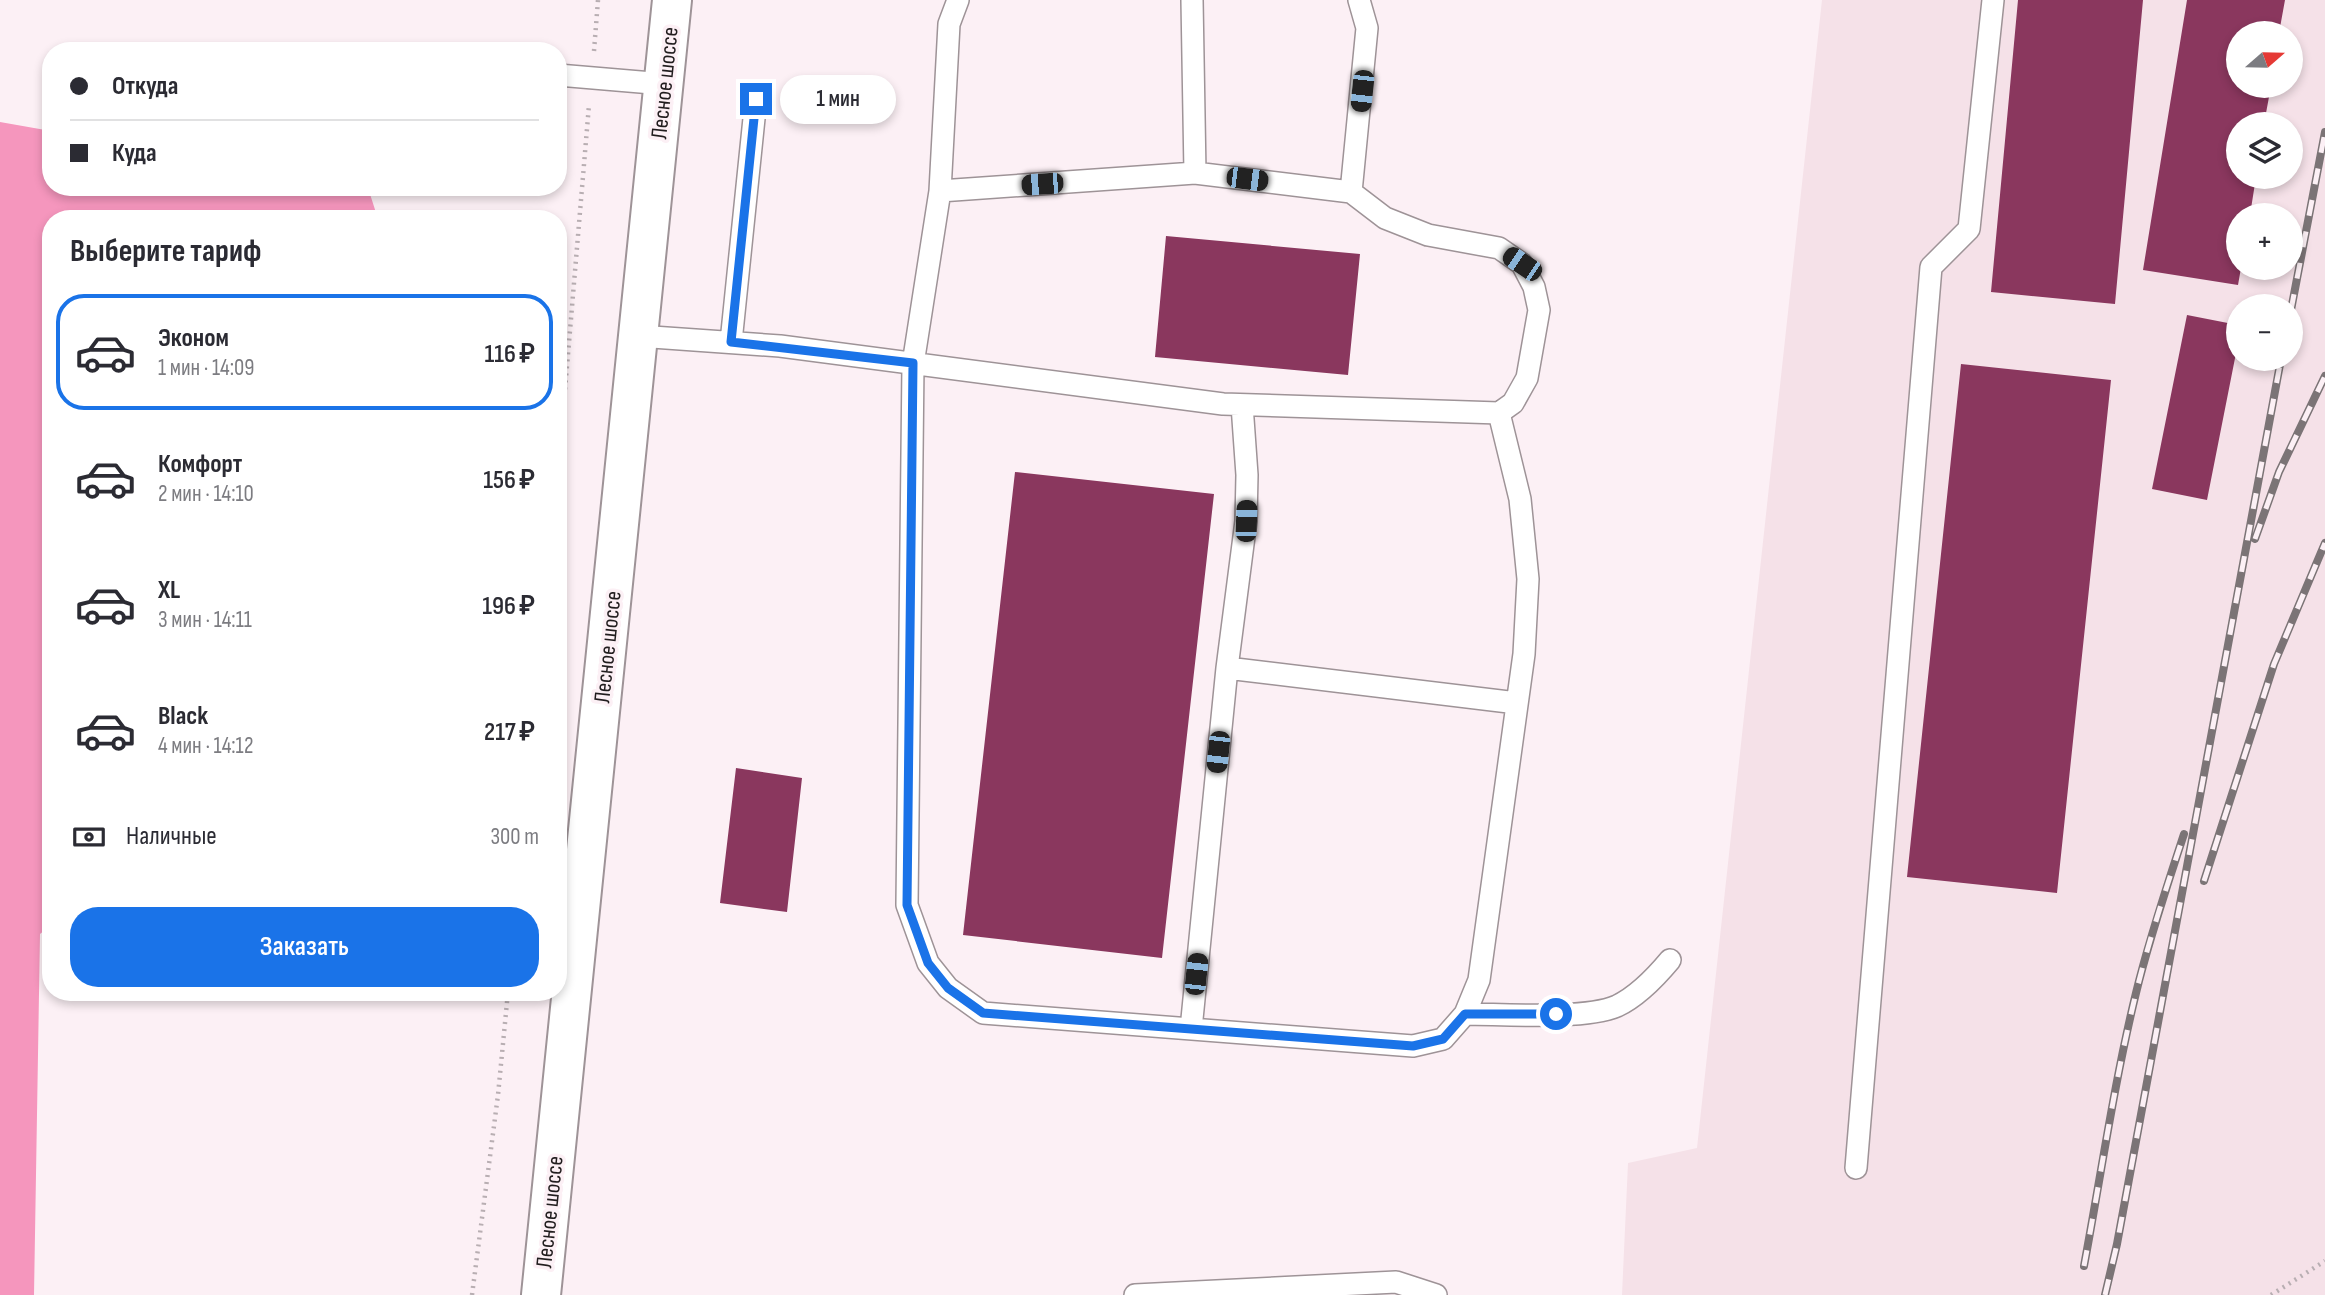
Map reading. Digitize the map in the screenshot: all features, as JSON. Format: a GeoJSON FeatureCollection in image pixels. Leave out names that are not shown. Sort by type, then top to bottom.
{"type":"FeatureCollection","features":[{"type":"Feature","properties":{"kind":"street","name":"Лесное шоссе"},"geometry":{"type":"LineString","coordinates":[[541,1295],[672,0]]}},
{"type":"Feature","properties":{"kind":"lane"},"geometry":{"type":"LineString","coordinates":[[958,0],[949,24],[940,191],[913,363],[907,878],[907,905],[928,963],[948,988],[983,1013],[1413,1046],[1443,1039],[1465,1014],[1479,980],[1524,654],[1528,579],[1520,499],[1499,413]]}},
{"type":"Feature","properties":{"kind":"lane"},"geometry":{"type":"LineString","coordinates":[[1192,0],[1195,173]]}},
{"type":"Feature","properties":{"kind":"lane"},"geometry":{"type":"LineString","coordinates":[[1351,192],[1367,28],[1359,0]]}},
{"type":"Feature","properties":{"kind":"lane"},"geometry":{"type":"LineString","coordinates":[[1856,1168],[1931,267],[1969,229],[1993,0]]}},
{"type":"Feature","properties":{"kind":"lane"},"geometry":{"type":"LineString","coordinates":[[567,76],[664,84]]}},
{"type":"Feature","properties":{"kind":"lane"},"geometry":{"type":"LineString","coordinates":[[731,342],[756,99]]}},
{"type":"Feature","properties":{"kind":"lane"},"geometry":{"type":"LineString","coordinates":[[638,336],[731,342],[1242,405],[1499,413],[1513,403],[1527,378],[1539,310],[1534,287],[1522,264],[1499,248],[1428,235],[1385,218],[1351,192],[1195,173],[940,191]]}},
{"type":"Feature","properties":{"kind":"lane"},"geometry":{"type":"LineString","coordinates":[[1191,1029],[1227,668],[1246,521],[1247,475],[1242,405]]}},
{"type":"Feature","properties":{"kind":"lane"},"geometry":{"type":"LineString","coordinates":[[1227,668],[1517,703]]}},
{"type":"Feature","properties":{"kind":"lane"},"geometry":{"type":"LineString","coordinates":[[1465,1014],[1578,1014],[1616,1007],[1652,982],[1670,961]]}},
{"type":"Feature","properties":{"kind":"lane"},"geometry":{"type":"LineString","coordinates":[[1136,1295],[1396,1282],[1436,1295]]}},
{"type":"Feature","properties":{"kind":"path"},"geometry":{"type":"LineString","coordinates":[[567,365],[598,0]]}},
{"type":"Feature","properties":{"kind":"path"},"geometry":{"type":"LineString","coordinates":[[472,1295],[507,1001]]}},
{"type":"Feature","properties":{"kind":"path"},"geometry":{"type":"LineString","coordinates":[[2271,1295],[2325,1261]]}},
{"type":"Feature","properties":{"kind":"shaded area"},"geometry":{"type":"Polygon","coordinates":[[[1822,0],[2325,0],[2325,1295],[1622,1295],[1628,1163],[1697,1148],[1822,0]]]}},
{"type":"Feature","properties":{"kind":"shaded area"},"geometry":{"type":"Polygon","coordinates":[[[0,122],[42,129],[42,196],[371,196],[375,210],[42,210],[42,932],[34,1295],[0,1295],[0,122]]]}},
{"type":"Feature","properties":{"kind":"building"},"geometry":{"type":"Polygon","coordinates":[[[2018,0],[2143,0],[2115,304],[1991,292],[2018,0]]]}},
{"type":"Feature","properties":{"kind":"building"},"geometry":{"type":"Polygon","coordinates":[[[2187,0],[2285,0],[2281,21],[2226,21],[2226,98],[2269,98],[2266,112],[2226,112],[2226,189],[2254,189],[2252,203],[2226,203],[2226,280],[2239,280],[2238,285],[2143,270],[2187,0]]]}},
{"type":"Feature","properties":{"kind":"building"},"geometry":{"type":"Polygon","coordinates":[[[1166,236],[1360,254],[1348,375],[1155,357],[1166,236]]]}},
{"type":"Feature","properties":{"kind":"building"},"geometry":{"type":"Polygon","coordinates":[[[2187,315],[2226,323],[2226,371],[2232,371],[2207,500],[2152,489],[2187,315]]]}},
{"type":"Feature","properties":{"kind":"building"},"geometry":{"type":"Polygon","coordinates":[[[1961,364],[2111,380],[2057,893],[1907,877],[1961,364]]]}},
{"type":"Feature","properties":{"kind":"building"},"geometry":{"type":"Polygon","coordinates":[[[1015,472],[1214,494],[1162,958],[963,935],[1015,472]]]}},
{"type":"Feature","properties":{"kind":"building"},"geometry":{"type":"Polygon","coordinates":[[[736,768],[802,778],[787,912],[720,903],[736,768]]]}},
{"type":"Feature","properties":{"kind":"railway"},"geometry":{"type":"LineString","coordinates":[[2294,294],[2325,132]]}},
{"type":"Feature","properties":{"kind":"railway"},"geometry":{"type":"LineString","coordinates":[[2105,1295],[2117,1244],[2279,371]]}},
{"type":"Feature","properties":{"kind":"railway"},"geometry":{"type":"LineString","coordinates":[[2255,539],[2279,472],[2325,376]]}},
{"type":"Feature","properties":{"kind":"railway"},"geometry":{"type":"LineString","coordinates":[[2204,881],[2274,664],[2325,543]]}},
{"type":"Feature","properties":{"kind":"railway"},"geometry":{"type":"LineString","coordinates":[[2084,1266],[2128,1027],[2158,913],[2184,834]]}},
{"type":"Feature","properties":{"kind":"route"},"geometry":{"type":"LineString","coordinates":[[756,99],[731,342],[913,363],[907,905],[928,963],[948,988],[983,1013],[1413,1046],[1443,1039],[1465,1014],[1556,1014]]}}]}
